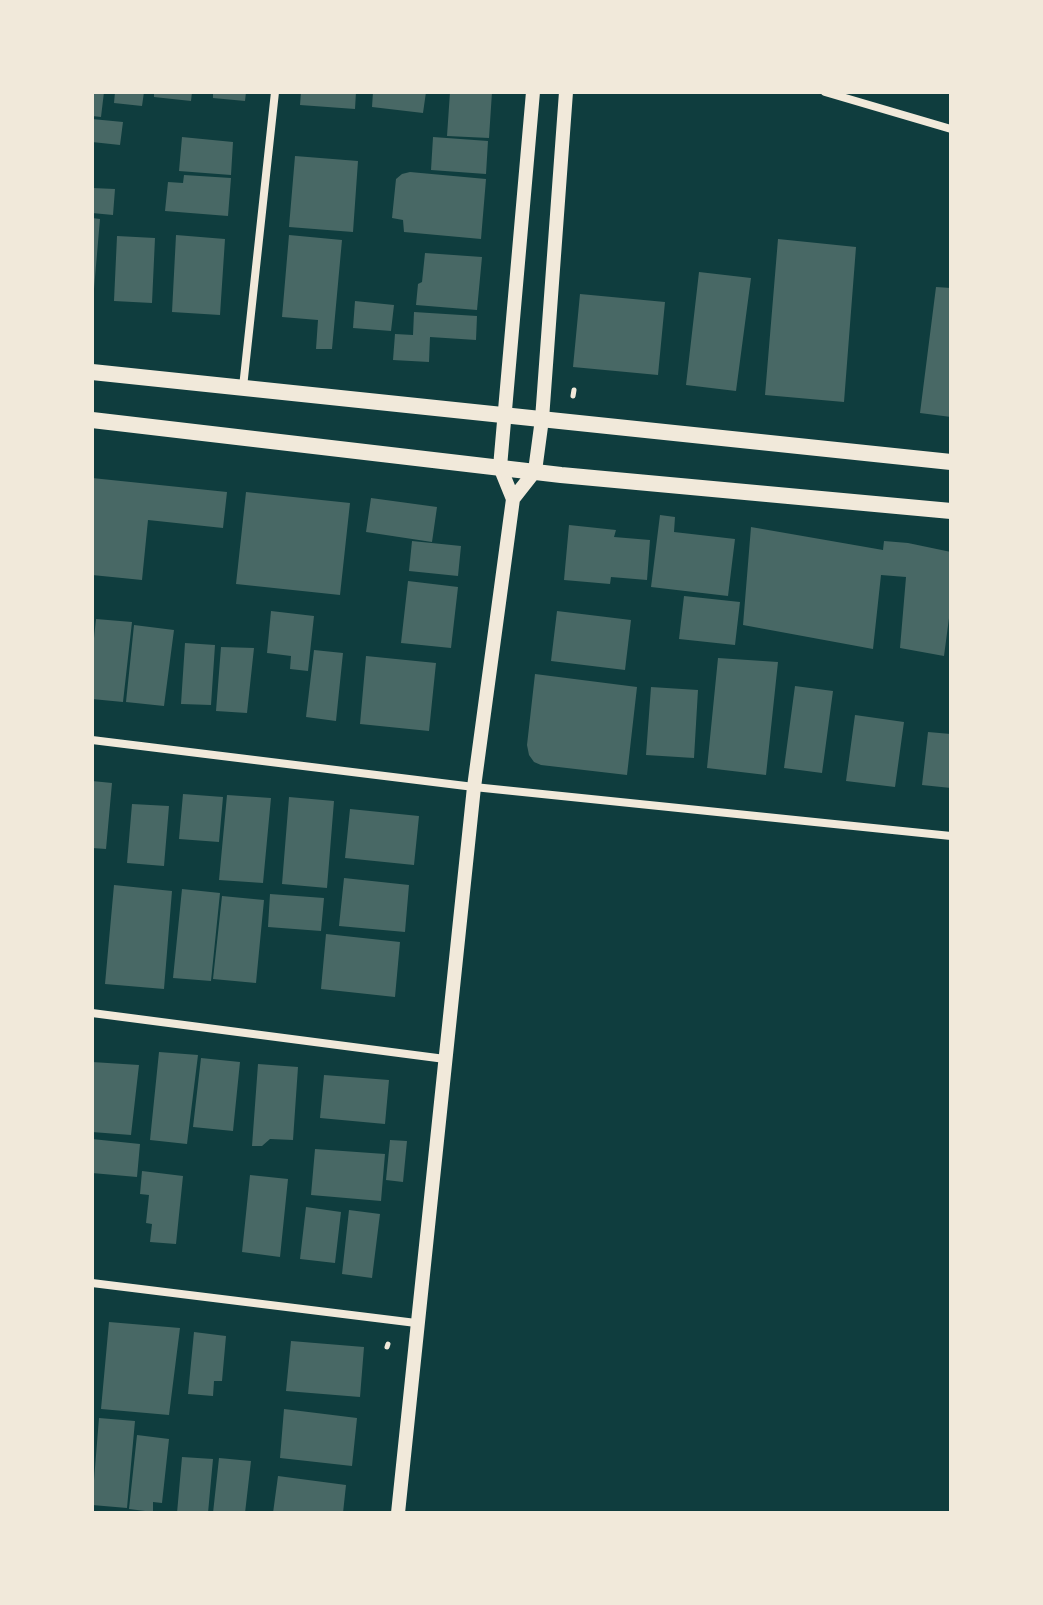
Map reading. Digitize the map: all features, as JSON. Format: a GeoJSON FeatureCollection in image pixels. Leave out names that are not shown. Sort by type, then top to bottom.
{"type":"FeatureCollection","features":[{"type":"Feature","properties":{"kind":"main road"},"geometry":{"type":"LineString","coordinates":[[92,372],[951,462]]}},
{"type":"Feature","properties":{"kind":"main road"},"geometry":{"type":"LineString","coordinates":[[92,420],[535,471],[951,511]]}},
{"type":"Feature","properties":{"kind":"street"},"geometry":{"type":"LineString","coordinates":[[243,387],[275,92]]}},
{"type":"Feature","properties":{"kind":"street"},"geometry":{"type":"LineString","coordinates":[[398,1513],[474,787],[513,499],[500,467],[533,92]]}},
{"type":"Feature","properties":{"kind":"street"},"geometry":{"type":"LineString","coordinates":[[513,499],[535,471],[542,419],[566,92]]}},
{"type":"Feature","properties":{"kind":"street"},"geometry":{"type":"LineString","coordinates":[[825,92],[951,129]]}},
{"type":"Feature","properties":{"kind":"street"},"geometry":{"type":"LineString","coordinates":[[92,740],[474,787],[951,836]]}},
{"type":"Feature","properties":{"kind":"street"},"geometry":{"type":"LineString","coordinates":[[92,1013],[445,1059]]}},
{"type":"Feature","properties":{"kind":"street"},"geometry":{"type":"LineString","coordinates":[[92,1283],[416,1323]]}},
{"type":"Feature","properties":{"kind":"building"},"geometry":{"type":"Polygon","coordinates":[[[92,92],[104,92],[101,117],[92,116],[92,92]]]}},
{"type":"Feature","properties":{"kind":"building"},"geometry":{"type":"Polygon","coordinates":[[[115,92],[144,92],[142,106],[114,103],[115,92]]]}},
{"type":"Feature","properties":{"kind":"building"},"geometry":{"type":"Polygon","coordinates":[[[154,92],[192,92],[191,101],[154,97],[154,92]]]}},
{"type":"Feature","properties":{"kind":"building"},"geometry":{"type":"Polygon","coordinates":[[[213,92],[246,92],[245,101],[213,98],[213,92]]]}},
{"type":"Feature","properties":{"kind":"building"},"geometry":{"type":"Polygon","coordinates":[[[301,92],[356,92],[355,109],[300,105],[301,92]]]}},
{"type":"Feature","properties":{"kind":"building"},"geometry":{"type":"Polygon","coordinates":[[[373,92],[426,92],[423,113],[372,107],[373,92]]]}},
{"type":"Feature","properties":{"kind":"building"},"geometry":{"type":"Polygon","coordinates":[[[450,92],[492,92],[489,138],[447,136],[450,92]]]}},
{"type":"Feature","properties":{"kind":"building"},"geometry":{"type":"Polygon","coordinates":[[[92,119],[123,122],[120,145],[92,142],[92,119]]]}},
{"type":"Feature","properties":{"kind":"building"},"geometry":{"type":"Polygon","coordinates":[[[182,137],[233,142],[231,175],[179,171],[182,137]]]}},
{"type":"Feature","properties":{"kind":"building"},"geometry":{"type":"Polygon","coordinates":[[[433,137],[488,141],[486,174],[431,170],[433,137]]]}},
{"type":"Feature","properties":{"kind":"building"},"geometry":{"type":"Polygon","coordinates":[[[295,156],[358,161],[353,232],[289,227],[295,156]]]}},
{"type":"Feature","properties":{"kind":"building"},"geometry":{"type":"Polygon","coordinates":[[[410,172],[486,179],[481,239],[404,232],[403,220],[392,218],[396,179],[410,172]]]}},
{"type":"Feature","properties":{"kind":"building"},"geometry":{"type":"Polygon","coordinates":[[[184,175],[231,178],[228,216],[165,211],[168,182],[183,183],[184,175]]]}},
{"type":"Feature","properties":{"kind":"building"},"geometry":{"type":"Polygon","coordinates":[[[92,188],[115,189],[113,215],[92,213],[92,188]]]}},
{"type":"Feature","properties":{"kind":"building"},"geometry":{"type":"Polygon","coordinates":[[[92,218],[100,219],[94,289],[92,289],[92,218]]]}},
{"type":"Feature","properties":{"kind":"building"},"geometry":{"type":"Polygon","coordinates":[[[176,235],[225,239],[220,315],[172,312],[176,235]]]}},
{"type":"Feature","properties":{"kind":"building"},"geometry":{"type":"Polygon","coordinates":[[[289,235],[342,240],[332,349],[316,349],[318,320],[282,317],[289,235]]]}},
{"type":"Feature","properties":{"kind":"building"},"geometry":{"type":"Polygon","coordinates":[[[117,236],[155,238],[152,303],[114,301],[117,236]]]}},
{"type":"Feature","properties":{"kind":"building"},"geometry":{"type":"Polygon","coordinates":[[[778,239],[856,247],[844,402],[765,395],[778,239]]]}},
{"type":"Feature","properties":{"kind":"building"},"geometry":{"type":"Polygon","coordinates":[[[425,253],[482,257],[477,310],[416,305],[425,253]]]}},
{"type":"Feature","properties":{"kind":"building"},"geometry":{"type":"Polygon","coordinates":[[[699,272],[751,278],[736,391],[686,385],[699,272]]]}},
{"type":"Feature","properties":{"kind":"building"},"geometry":{"type":"Polygon","coordinates":[[[936,287],[951,288],[951,417],[920,413],[936,287]]]}},
{"type":"Feature","properties":{"kind":"building"},"geometry":{"type":"Polygon","coordinates":[[[580,294],[665,302],[658,375],[573,367],[580,294]]]}},
{"type":"Feature","properties":{"kind":"building"},"geometry":{"type":"Polygon","coordinates":[[[355,301],[394,305],[391,331],[353,328],[355,301]]]}},
{"type":"Feature","properties":{"kind":"building"},"geometry":{"type":"Polygon","coordinates":[[[414,312],[477,316],[476,340],[430,337],[429,362],[393,360],[395,334],[413,335],[414,312]]]}},
{"type":"Feature","properties":{"kind":"building"},"geometry":{"type":"Polygon","coordinates":[[[92,478],[227,492],[223,528],[148,520],[142,580],[92,575],[92,478]]]}},
{"type":"Feature","properties":{"kind":"building"},"geometry":{"type":"Polygon","coordinates":[[[246,492],[350,503],[340,595],[236,584],[246,492]]]}},
{"type":"Feature","properties":{"kind":"building"},"geometry":{"type":"Polygon","coordinates":[[[371,498],[437,507],[432,542],[366,532],[371,498]]]}},
{"type":"Feature","properties":{"kind":"building"},"geometry":{"type":"Polygon","coordinates":[[[660,515],[675,517],[674,532],[735,539],[728,596],[651,587],[660,515]]]}},
{"type":"Feature","properties":{"kind":"building"},"geometry":{"type":"Polygon","coordinates":[[[569,525],[616,530],[614,537],[650,540],[647,580],[611,577],[610,584],[564,580],[569,525]]]}},
{"type":"Feature","properties":{"kind":"building"},"geometry":{"type":"Polygon","coordinates":[[[751,527],[883,550],[884,541],[951,552],[951,603],[944,656],[900,648],[906,577],[881,575],[873,649],[743,625],[751,527]]]}},
{"type":"Feature","properties":{"kind":"building"},"geometry":{"type":"Polygon","coordinates":[[[412,541],[461,546],[458,576],[409,571],[412,541]]]}},
{"type":"Feature","properties":{"kind":"building"},"geometry":{"type":"Polygon","coordinates":[[[408,581],[458,587],[451,648],[401,643],[408,581]]]}},
{"type":"Feature","properties":{"kind":"building"},"geometry":{"type":"Polygon","coordinates":[[[684,596],[740,602],[735,645],[679,639],[684,596]]]}},
{"type":"Feature","properties":{"kind":"building"},"geometry":{"type":"Polygon","coordinates":[[[271,611],[314,616],[308,671],[290,669],[291,656],[267,653],[271,611]]]}},
{"type":"Feature","properties":{"kind":"building"},"geometry":{"type":"Polygon","coordinates":[[[557,611],[631,620],[625,670],[551,661],[557,611]]]}},
{"type":"Feature","properties":{"kind":"building"},"geometry":{"type":"Polygon","coordinates":[[[96,619],[132,622],[123,702],[92,699],[96,619]]]}},
{"type":"Feature","properties":{"kind":"building"},"geometry":{"type":"Polygon","coordinates":[[[134,625],[174,630],[164,706],[126,702],[134,625]]]}},
{"type":"Feature","properties":{"kind":"building"},"geometry":{"type":"Polygon","coordinates":[[[185,643],[215,645],[211,705],[181,704],[185,643]]]}},
{"type":"Feature","properties":{"kind":"building"},"geometry":{"type":"Polygon","coordinates":[[[221,647],[254,648],[247,713],[216,711],[221,647]]]}},
{"type":"Feature","properties":{"kind":"building"},"geometry":{"type":"Polygon","coordinates":[[[314,650],[343,653],[336,721],[306,717],[314,650]]]}},
{"type":"Feature","properties":{"kind":"building"},"geometry":{"type":"Polygon","coordinates":[[[366,656],[436,663],[429,731],[360,724],[366,656]]]}},
{"type":"Feature","properties":{"kind":"building"},"geometry":{"type":"Polygon","coordinates":[[[718,658],[778,662],[766,775],[707,768],[718,658]]]}},
{"type":"Feature","properties":{"kind":"building"},"geometry":{"type":"Polygon","coordinates":[[[535,674],[637,687],[627,775],[534,762],[527,745],[535,674]]]}},
{"type":"Feature","properties":{"kind":"building"},"geometry":{"type":"Polygon","coordinates":[[[795,686],[833,691],[822,773],[784,768],[795,686]]]}},
{"type":"Feature","properties":{"kind":"building"},"geometry":{"type":"Polygon","coordinates":[[[651,687],[698,690],[694,758],[646,755],[651,687]]]}},
{"type":"Feature","properties":{"kind":"building"},"geometry":{"type":"Polygon","coordinates":[[[855,715],[904,722],[895,787],[846,781],[855,715]]]}},
{"type":"Feature","properties":{"kind":"building"},"geometry":{"type":"Polygon","coordinates":[[[928,732],[951,734],[951,788],[922,785],[928,732]]]}},
{"type":"Feature","properties":{"kind":"building"},"geometry":{"type":"Polygon","coordinates":[[[92,781],[112,783],[106,849],[92,848],[92,781]]]}},
{"type":"Feature","properties":{"kind":"building"},"geometry":{"type":"Polygon","coordinates":[[[183,794],[223,797],[219,842],[179,839],[183,794]]]}},
{"type":"Feature","properties":{"kind":"building"},"geometry":{"type":"Polygon","coordinates":[[[227,795],[271,798],[263,883],[219,880],[227,795]]]}},
{"type":"Feature","properties":{"kind":"building"},"geometry":{"type":"Polygon","coordinates":[[[289,797],[334,801],[327,888],[282,884],[289,797]]]}},
{"type":"Feature","properties":{"kind":"building"},"geometry":{"type":"Polygon","coordinates":[[[132,804],[169,806],[164,866],[127,863],[132,804]]]}},
{"type":"Feature","properties":{"kind":"building"},"geometry":{"type":"Polygon","coordinates":[[[350,809],[419,816],[414,865],[345,858],[350,809]]]}},
{"type":"Feature","properties":{"kind":"building"},"geometry":{"type":"Polygon","coordinates":[[[344,878],[409,885],[405,932],[339,926],[344,878]]]}},
{"type":"Feature","properties":{"kind":"building"},"geometry":{"type":"Polygon","coordinates":[[[114,885],[172,891],[164,989],[105,984],[114,885]]]}},
{"type":"Feature","properties":{"kind":"building"},"geometry":{"type":"Polygon","coordinates":[[[182,889],[220,893],[211,981],[173,978],[182,889]]]}},
{"type":"Feature","properties":{"kind":"building"},"geometry":{"type":"Polygon","coordinates":[[[270,894],[324,898],[321,931],[268,927],[270,894]]]}},
{"type":"Feature","properties":{"kind":"building"},"geometry":{"type":"Polygon","coordinates":[[[222,896],[264,900],[256,983],[213,979],[222,896]]]}},
{"type":"Feature","properties":{"kind":"building"},"geometry":{"type":"Polygon","coordinates":[[[326,934],[400,942],[395,997],[321,989],[326,934]]]}},
{"type":"Feature","properties":{"kind":"building"},"geometry":{"type":"Polygon","coordinates":[[[159,1052],[198,1055],[187,1144],[150,1140],[159,1052]]]}},
{"type":"Feature","properties":{"kind":"building"},"geometry":{"type":"Polygon","coordinates":[[[201,1058],[240,1062],[233,1131],[193,1127],[201,1058]]]}},
{"type":"Feature","properties":{"kind":"building"},"geometry":{"type":"Polygon","coordinates":[[[92,1062],[139,1065],[131,1135],[92,1132],[92,1062]]]}},
{"type":"Feature","properties":{"kind":"building"},"geometry":{"type":"Polygon","coordinates":[[[258,1064],[298,1067],[293,1140],[270,1139],[262,1146],[252,1146],[258,1064]]]}},
{"type":"Feature","properties":{"kind":"building"},"geometry":{"type":"Polygon","coordinates":[[[324,1075],[389,1080],[385,1124],[320,1118],[324,1075]]]}},
{"type":"Feature","properties":{"kind":"building"},"geometry":{"type":"Polygon","coordinates":[[[92,1139],[140,1144],[137,1177],[92,1173],[92,1139]]]}},
{"type":"Feature","properties":{"kind":"building"},"geometry":{"type":"Polygon","coordinates":[[[390,1140],[407,1141],[403,1182],[386,1180],[390,1140]]]}},
{"type":"Feature","properties":{"kind":"building"},"geometry":{"type":"Polygon","coordinates":[[[315,1149],[385,1154],[381,1201],[311,1195],[315,1149]]]}},
{"type":"Feature","properties":{"kind":"building"},"geometry":{"type":"Polygon","coordinates":[[[142,1171],[183,1176],[176,1244],[150,1242],[152,1224],[146,1223],[149,1195],[140,1194],[142,1171]]]}},
{"type":"Feature","properties":{"kind":"building"},"geometry":{"type":"Polygon","coordinates":[[[250,1175],[288,1179],[280,1257],[242,1252],[250,1175]]]}},
{"type":"Feature","properties":{"kind":"building"},"geometry":{"type":"Polygon","coordinates":[[[306,1207],[341,1212],[335,1263],[300,1259],[306,1207]]]}},
{"type":"Feature","properties":{"kind":"building"},"geometry":{"type":"Polygon","coordinates":[[[349,1210],[380,1214],[372,1278],[342,1274],[349,1210]]]}},
{"type":"Feature","properties":{"kind":"building"},"geometry":{"type":"Polygon","coordinates":[[[109,1322],[180,1328],[169,1415],[101,1409],[109,1322]]]}},
{"type":"Feature","properties":{"kind":"building"},"geometry":{"type":"Polygon","coordinates":[[[194,1332],[226,1336],[222,1381],[214,1381],[213,1396],[188,1394],[194,1332]]]}},
{"type":"Feature","properties":{"kind":"building"},"geometry":{"type":"Polygon","coordinates":[[[291,1341],[364,1347],[360,1397],[286,1391],[291,1341]]]}},
{"type":"Feature","properties":{"kind":"building"},"geometry":{"type":"Polygon","coordinates":[[[284,1409],[357,1418],[352,1466],[280,1458],[284,1409]]]}},
{"type":"Feature","properties":{"kind":"building"},"geometry":{"type":"Polygon","coordinates":[[[99,1418],[135,1421],[127,1508],[92,1505],[99,1418]]]}},
{"type":"Feature","properties":{"kind":"building"},"geometry":{"type":"Polygon","coordinates":[[[137,1435],[169,1439],[162,1503],[153,1502],[153,1512],[129,1509],[137,1435]]]}},
{"type":"Feature","properties":{"kind":"building"},"geometry":{"type":"Polygon","coordinates":[[[182,1457],[213,1459],[208,1513],[177,1513],[182,1457]]]}},
{"type":"Feature","properties":{"kind":"building"},"geometry":{"type":"Polygon","coordinates":[[[219,1458],[251,1461],[245,1513],[213,1513],[219,1458]]]}},
{"type":"Feature","properties":{"kind":"building"},"geometry":{"type":"Polygon","coordinates":[[[278,1476],[346,1485],[343,1513],[273,1513],[278,1476]]]}}]}
